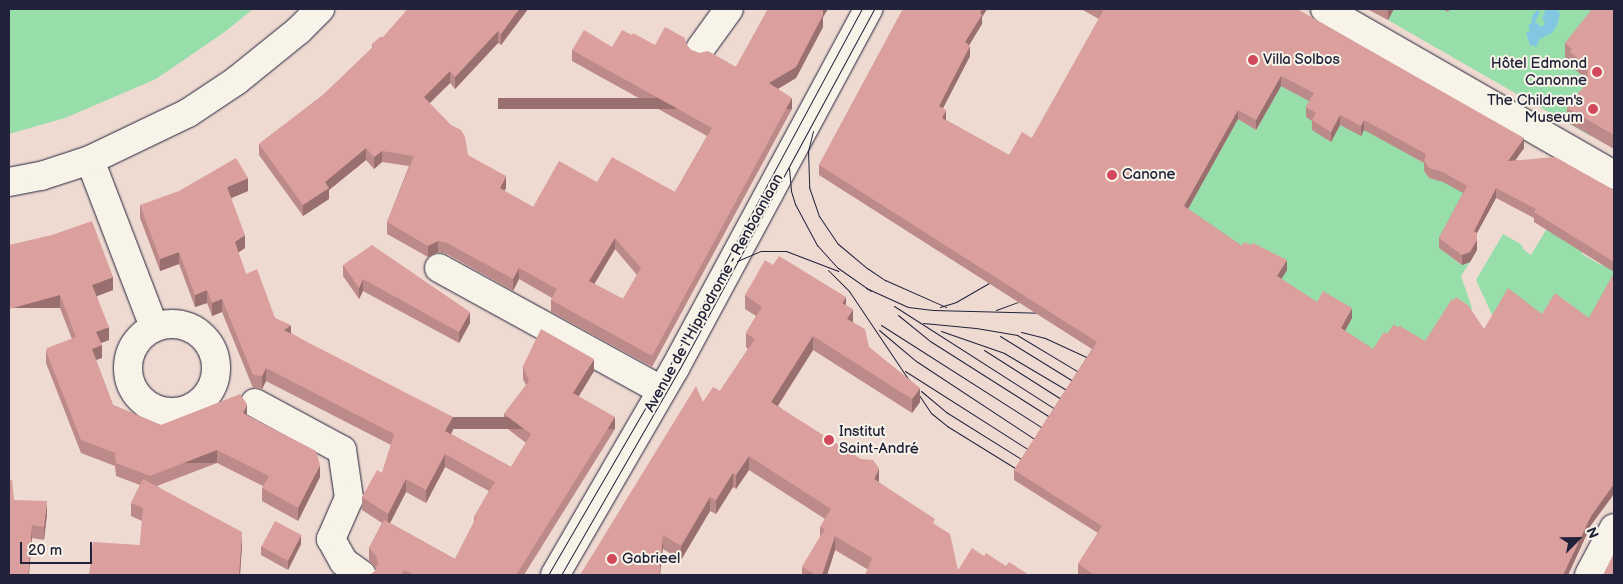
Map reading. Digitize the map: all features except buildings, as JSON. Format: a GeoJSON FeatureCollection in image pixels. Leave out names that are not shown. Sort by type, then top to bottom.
{"type":"FeatureCollection","features":[{"type":"Feature","properties":{"kind":"street"},"geometry":{"type":"LineString","coordinates":[[9,182],[41,176],[90,160],[188,113],[236,80],[299,30],[320,9]]}},
{"type":"Feature","properties":{"kind":"street"},"geometry":{"type":"LineString","coordinates":[[700,50],[729,9]]}},
{"type":"Feature","properties":{"kind":"street","name":"Avenue de l'Hippodrome - Renbaanlaan"},"geometry":{"type":"LineString","coordinates":[[555,575],[662,390],[714,292],[732,264],[868,9]]}},
{"type":"Feature","properties":{"kind":"street"},"geometry":{"type":"LineString","coordinates":[[1325,9],[1614,174]]}},
{"type":"Feature","properties":{"kind":"street"},"geometry":{"type":"LineString","coordinates":[[90,160],[154,327]]}},
{"type":"Feature","properties":{"kind":"street"},"geometry":{"type":"LineString","coordinates":[[439,268],[662,390]]}},
{"type":"Feature","properties":{"kind":"street"},"geometry":{"type":"LineString","coordinates":[[236,394],[202,402],[183,412],[164,413],[143,403],[130,384],[127,362],[136,340],[154,327],[174,323],[195,330],[210,344],[217,363],[236,394],[342,450],[349,498],[331,539],[344,562],[362,575]]}},
{"type":"Feature","properties":{"kind":"street"},"geometry":{"type":"LineString","coordinates":[[1589,575],[1614,528]]}},
{"type":"Feature","properties":{"kind":"green space"},"geometry":{"type":"Polygon","coordinates":[[[9,9],[253,9],[226,31],[156,79],[65,118],[9,134],[9,9]]]}},
{"type":"Feature","properties":{"kind":"green space"},"geometry":{"type":"Polygon","coordinates":[[[1394,9],[1614,9],[1590,136],[1388,20],[1394,9]]]}},
{"type":"Feature","properties":{"kind":"green space"},"geometry":{"type":"Polygon","coordinates":[[[1281,86],[1304,98],[1311,86],[1316,123],[1331,141],[1340,125],[1364,129],[1427,165],[1424,171],[1429,178],[1471,189],[1449,255],[1460,264],[1470,262],[1461,276],[1472,308],[1468,315],[1427,348],[1373,359],[1341,338],[1352,318],[1313,320],[1277,286],[1286,270],[1174,232],[1238,119],[1256,130],[1260,124],[1241,113],[1272,102],[1281,86]]]}},
{"type":"Feature","properties":{"kind":"green space"},"geometry":{"type":"Polygon","coordinates":[[[1552,220],[1591,238],[1582,254],[1601,265],[1608,253],[1614,257],[1614,283],[1589,328],[1493,317],[1476,280],[1503,234],[1522,245],[1523,249],[1531,255],[1552,220]]]}},
{"type":"Feature","properties":{"kind":"water"},"geometry":{"type":"Polygon","coordinates":[[[1546,9],[1557,9],[1560,14],[1557,25],[1552,33],[1540,39],[1536,47],[1530,45],[1526,33],[1530,31],[1528,25],[1531,24],[1532,16],[1537,10],[1540,12],[1535,22],[1542,27],[1545,23],[1542,18],[1546,9]]]}},
{"type":"Feature","properties":{"kind":"tram line"},"geometry":{"type":"LineString","coordinates":[[548,575],[670,365],[862,9]]}},
{"type":"Feature","properties":{"kind":"tram line"},"geometry":{"type":"LineString","coordinates":[[561,575],[679,370],[874,9]]}},
{"type":"Feature","properties":{"kind":"tram line"},"geometry":{"type":"LineString","coordinates":[[813,131],[808,151],[809,187],[819,216],[837,243],[885,280],[946,307]]}},
{"type":"Feature","properties":{"kind":"tram line"},"geometry":{"type":"LineString","coordinates":[[789,168],[791,191],[795,204],[817,245],[838,268],[871,291]]}},
{"type":"Feature","properties":{"kind":"tram line"},"geometry":{"type":"LineString","coordinates":[[737,261],[761,251],[786,251],[838,271]]}},
{"type":"Feature","properties":{"kind":"tram line"},"geometry":{"type":"LineString","coordinates":[[828,270],[849,291],[931,413],[947,426],[1020,471]]}},
{"type":"Feature","properties":{"kind":"tram line"},"geometry":{"type":"LineString","coordinates":[[940,307],[956,302],[989,283]]}},
{"type":"Feature","properties":{"kind":"tram line"},"geometry":{"type":"LineString","coordinates":[[866,288],[908,307],[933,310],[1049,313]]}},
{"type":"Feature","properties":{"kind":"tram line"},"geometry":{"type":"LineString","coordinates":[[996,310],[1018,302]]}},
{"type":"Feature","properties":{"kind":"tram line"},"geometry":{"type":"LineString","coordinates":[[894,306],[1058,411]]}},
{"type":"Feature","properties":{"kind":"tram line"},"geometry":{"type":"LineString","coordinates":[[898,315],[930,341],[1053,419]]}},
{"type":"Feature","properties":{"kind":"tram line"},"geometry":{"type":"LineString","coordinates":[[923,323],[976,328],[1017,335],[1082,374]]}},
{"type":"Feature","properties":{"kind":"tram line"},"geometry":{"type":"LineString","coordinates":[[881,325],[1046,430]]}},
{"type":"Feature","properties":{"kind":"tram line"},"geometry":{"type":"LineString","coordinates":[[879,330],[916,361],[1039,442]]}},
{"type":"Feature","properties":{"kind":"tram line"},"geometry":{"type":"LineString","coordinates":[[941,331],[1004,353],[1070,392]]}},
{"type":"Feature","properties":{"kind":"tram line"},"geometry":{"type":"LineString","coordinates":[[1021,332],[1045,338],[1095,361]]}},
{"type":"Feature","properties":{"kind":"tram line"},"geometry":{"type":"LineString","coordinates":[[1000,336],[1076,383]]}},
{"type":"Feature","properties":{"kind":"tram line"},"geometry":{"type":"LineString","coordinates":[[984,350],[1064,401]]}},
{"type":"Feature","properties":{"kind":"tram line"},"geometry":{"type":"LineString","coordinates":[[905,371],[1032,452]]}},
{"type":"Feature","properties":{"kind":"tram line"},"geometry":{"type":"LineString","coordinates":[[921,391],[946,412],[1026,462]]}},
{"type":"Feature","properties":{"kind":"place","name":"Villa Solbos"},"geometry":{"type":"Point","coordinates":[1253,60]}},
{"type":"Feature","properties":{"kind":"place","name":"Hôtel Edmond Canonne"},"geometry":{"type":"Point","coordinates":[1597,72]}},
{"type":"Feature","properties":{"kind":"place","name":"The Children's Museum"},"geometry":{"type":"Point","coordinates":[1593,109]}},
{"type":"Feature","properties":{"kind":"place","name":"Canone"},"geometry":{"type":"Point","coordinates":[1112,175]}},
{"type":"Feature","properties":{"kind":"place","name":"Institut Saint-André"},"geometry":{"type":"Point","coordinates":[829,440]}},
{"type":"Feature","properties":{"kind":"place","name":"Gabrieel"},"geometry":{"type":"Point","coordinates":[612,559]}}]}
